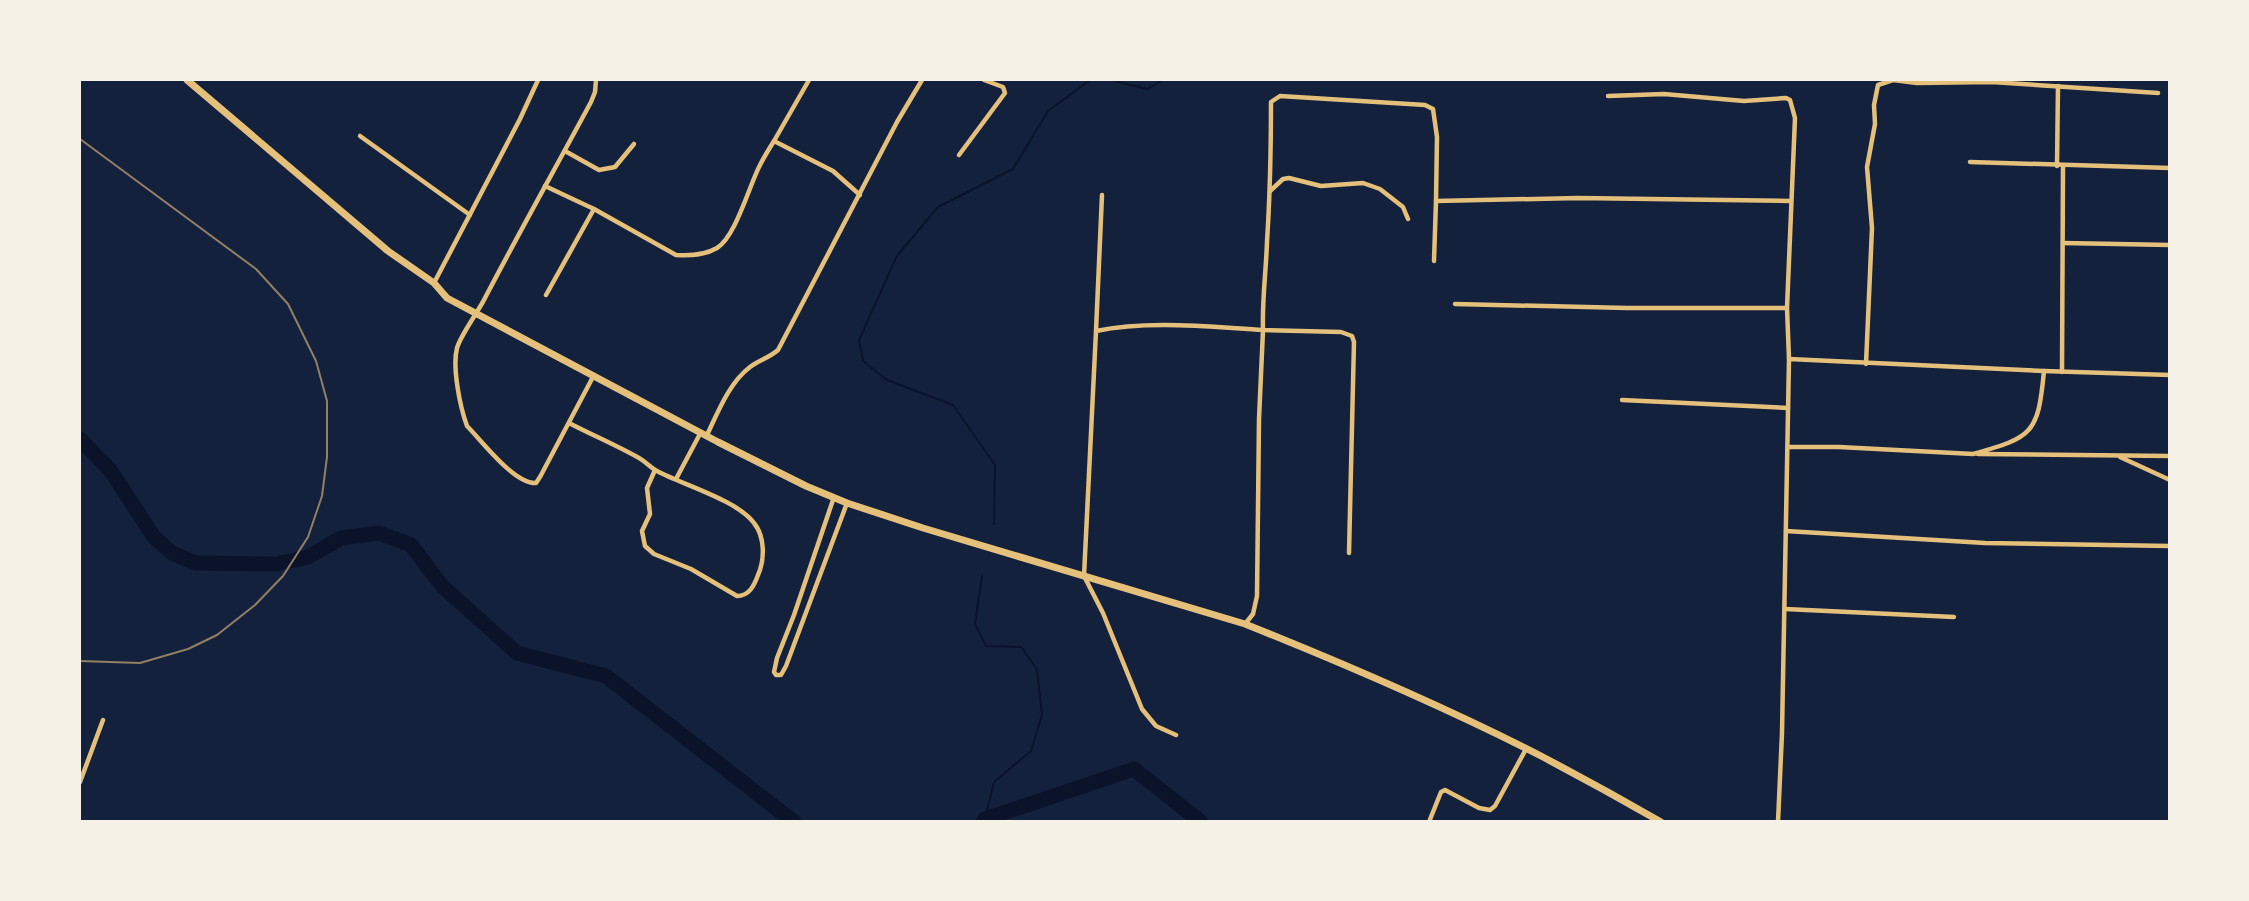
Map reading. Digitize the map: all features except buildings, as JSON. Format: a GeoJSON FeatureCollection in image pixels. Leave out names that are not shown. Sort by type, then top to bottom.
{"type":"FeatureCollection","features":[{"type":"Feature","properties":{"kind":"main road"},"geometry":{"type":"LineString","coordinates":[[187,80],[388,251],[434,283],[447,298],[806,486],[847,503],[1245,624],[1361,672],[1526,749],[1661,822]]}},
{"type":"Feature","properties":{"kind":"street"},"geometry":{"type":"LineString","coordinates":[[434,283],[538,80]]}},
{"type":"Feature","properties":{"kind":"street"},"geometry":{"type":"LineString","coordinates":[[594,375],[540,477],[536,483],[529,483],[514,474],[466,426],[456,357],[458,346],[477,315],[591,102],[596,80]]}},
{"type":"Feature","properties":{"kind":"street"},"geometry":{"type":"LineString","coordinates":[[545,186],[594,209],[676,255],[690,256],[705,253],[717,248],[728,238],[760,166],[809,80]]}},
{"type":"Feature","properties":{"kind":"street"},"geometry":{"type":"LineString","coordinates":[[676,479],[740,377],[757,362],[770,358],[778,350],[897,122],[922,80]]}},
{"type":"Feature","properties":{"kind":"street"},"geometry":{"type":"LineString","coordinates":[[959,155],[1005,93],[1003,87],[984,80]]}},
{"type":"Feature","properties":{"kind":"street"},"geometry":{"type":"LineString","coordinates":[[1866,364],[1872,228],[1867,167],[1875,124],[1876,90],[1881,81],[1992,82],[2158,93]]}},
{"type":"Feature","properties":{"kind":"street"},"geometry":{"type":"LineString","coordinates":[[2057,166],[2058,86]]}},
{"type":"Feature","properties":{"kind":"street"},"geometry":{"type":"LineString","coordinates":[[1608,96],[1664,94],[1744,101],[1786,98],[1790,100],[1795,118],[1787,308],[1788,447],[1778,822]]}},
{"type":"Feature","properties":{"kind":"street"},"geometry":{"type":"LineString","coordinates":[[1245,624],[1253,614],[1257,596],[1262,294],[1270,191],[1271,102],[1280,96],[1425,105],[1433,109],[1436,201],[1434,261]]}},
{"type":"Feature","properties":{"kind":"street"},"geometry":{"type":"LineString","coordinates":[[360,136],[470,215]]}},
{"type":"Feature","properties":{"kind":"street"},"geometry":{"type":"LineString","coordinates":[[774,141],[833,171],[860,195]]}},
{"type":"Feature","properties":{"kind":"street"},"geometry":{"type":"LineString","coordinates":[[565,151],[599,170],[615,167],[634,144]]}},
{"type":"Feature","properties":{"kind":"street"},"geometry":{"type":"LineString","coordinates":[[1970,162],[2169,168]]}},
{"type":"Feature","properties":{"kind":"street"},"geometry":{"type":"LineString","coordinates":[[2062,372],[2063,166]]}},
{"type":"Feature","properties":{"kind":"street"},"geometry":{"type":"LineString","coordinates":[[1270,191],[1283,179],[1289,178],[1322,186],[1363,183],[1380,189],[1403,207],[1408,219]]}},
{"type":"Feature","properties":{"kind":"street"},"geometry":{"type":"LineString","coordinates":[[1101,195],[1084,576],[1103,613],[1142,709],[1156,726],[1176,735]]}},
{"type":"Feature","properties":{"kind":"street"},"geometry":{"type":"LineString","coordinates":[[1436,201],[1578,198],[1790,201]]}},
{"type":"Feature","properties":{"kind":"street"},"geometry":{"type":"LineString","coordinates":[[546,295],[594,209]]}},
{"type":"Feature","properties":{"kind":"street"},"geometry":{"type":"LineString","coordinates":[[2063,243],[2169,245]]}},
{"type":"Feature","properties":{"kind":"street"},"geometry":{"type":"LineString","coordinates":[[1455,304],[1627,308],[1787,308]]}},
{"type":"Feature","properties":{"kind":"street"},"geometry":{"type":"LineString","coordinates":[[1096,331],[1168,326],[1341,332],[1352,336],[1348,553]]}},
{"type":"Feature","properties":{"kind":"street"},"geometry":{"type":"LineString","coordinates":[[1789,359],[2169,375]]}},
{"type":"Feature","properties":{"kind":"street"},"geometry":{"type":"LineString","coordinates":[[1972,454],[2008,443],[2030,429],[2036,421],[2040,406],[2044,371]]}},
{"type":"Feature","properties":{"kind":"street"},"geometry":{"type":"LineString","coordinates":[[1622,400],[1788,408]]}},
{"type":"Feature","properties":{"kind":"street"},"geometry":{"type":"LineString","coordinates":[[569,423],[640,459],[655,470],[739,510],[756,525],[763,545],[762,561],[754,586],[743,596],[737,596],[691,569],[654,554],[645,546],[642,531],[650,514],[647,488],[655,470]]}},
{"type":"Feature","properties":{"kind":"street"},"geometry":{"type":"LineString","coordinates":[[1788,447],[1839,447],[1972,454],[2169,456]]}},
{"type":"Feature","properties":{"kind":"street"},"geometry":{"type":"LineString","coordinates":[[2118,455],[2169,480]]}},
{"type":"Feature","properties":{"kind":"street"},"geometry":{"type":"LineString","coordinates":[[834,497],[777,658],[774,672],[776,675],[784,672],[847,503]]}},
{"type":"Feature","properties":{"kind":"street"},"geometry":{"type":"LineString","coordinates":[[1786,531],[1985,543],[2169,546]]}},
{"type":"Feature","properties":{"kind":"street"},"geometry":{"type":"LineString","coordinates":[[819,543],[831,547]]}},
{"type":"Feature","properties":{"kind":"street"},"geometry":{"type":"LineString","coordinates":[[1785,609],[1954,617]]}},
{"type":"Feature","properties":{"kind":"street"},"geometry":{"type":"LineString","coordinates":[[80,782],[103,720]]}},
{"type":"Feature","properties":{"kind":"street"},"geometry":{"type":"LineString","coordinates":[[1429,822],[1441,792],[1445,790],[1479,808],[1490,810],[1495,806],[1526,749]]}},
{"type":"Feature","properties":{"kind":"waterway"},"geometry":{"type":"LineString","coordinates":[[994,524],[995,465],[953,405],[887,380],[863,361],[859,340],[897,256],[938,207],[1013,169],[1048,111],[1090,80]]}},
{"type":"Feature","properties":{"kind":"waterway"},"geometry":{"type":"LineString","coordinates":[[1111,80],[1147,89],[1163,80]]}},
{"type":"Feature","properties":{"kind":"waterway"},"geometry":{"type":"LineString","coordinates":[[80,439],[111,471],[154,537],[172,553],[196,563],[276,564],[308,557],[341,538],[379,533],[411,545],[442,586],[517,653],[606,676],[794,822]]}},
{"type":"Feature","properties":{"kind":"waterway"},"geometry":{"type":"LineString","coordinates":[[982,576],[975,624],[986,646],[1021,647],[1037,669],[1042,715],[1031,751],[994,782],[985,819]]}},
{"type":"Feature","properties":{"kind":"waterway"},"geometry":{"type":"LineString","coordinates":[[983,822],[985,819],[1134,769],[1201,822]]}},
{"type":"Feature","properties":{"kind":"railway"},"geometry":{"type":"LineString","coordinates":[[80,139],[256,269],[288,304],[316,361],[327,401],[327,457],[322,496],[308,537],[283,576],[255,605],[217,635],[188,649],[140,663],[80,661]]}}]}
